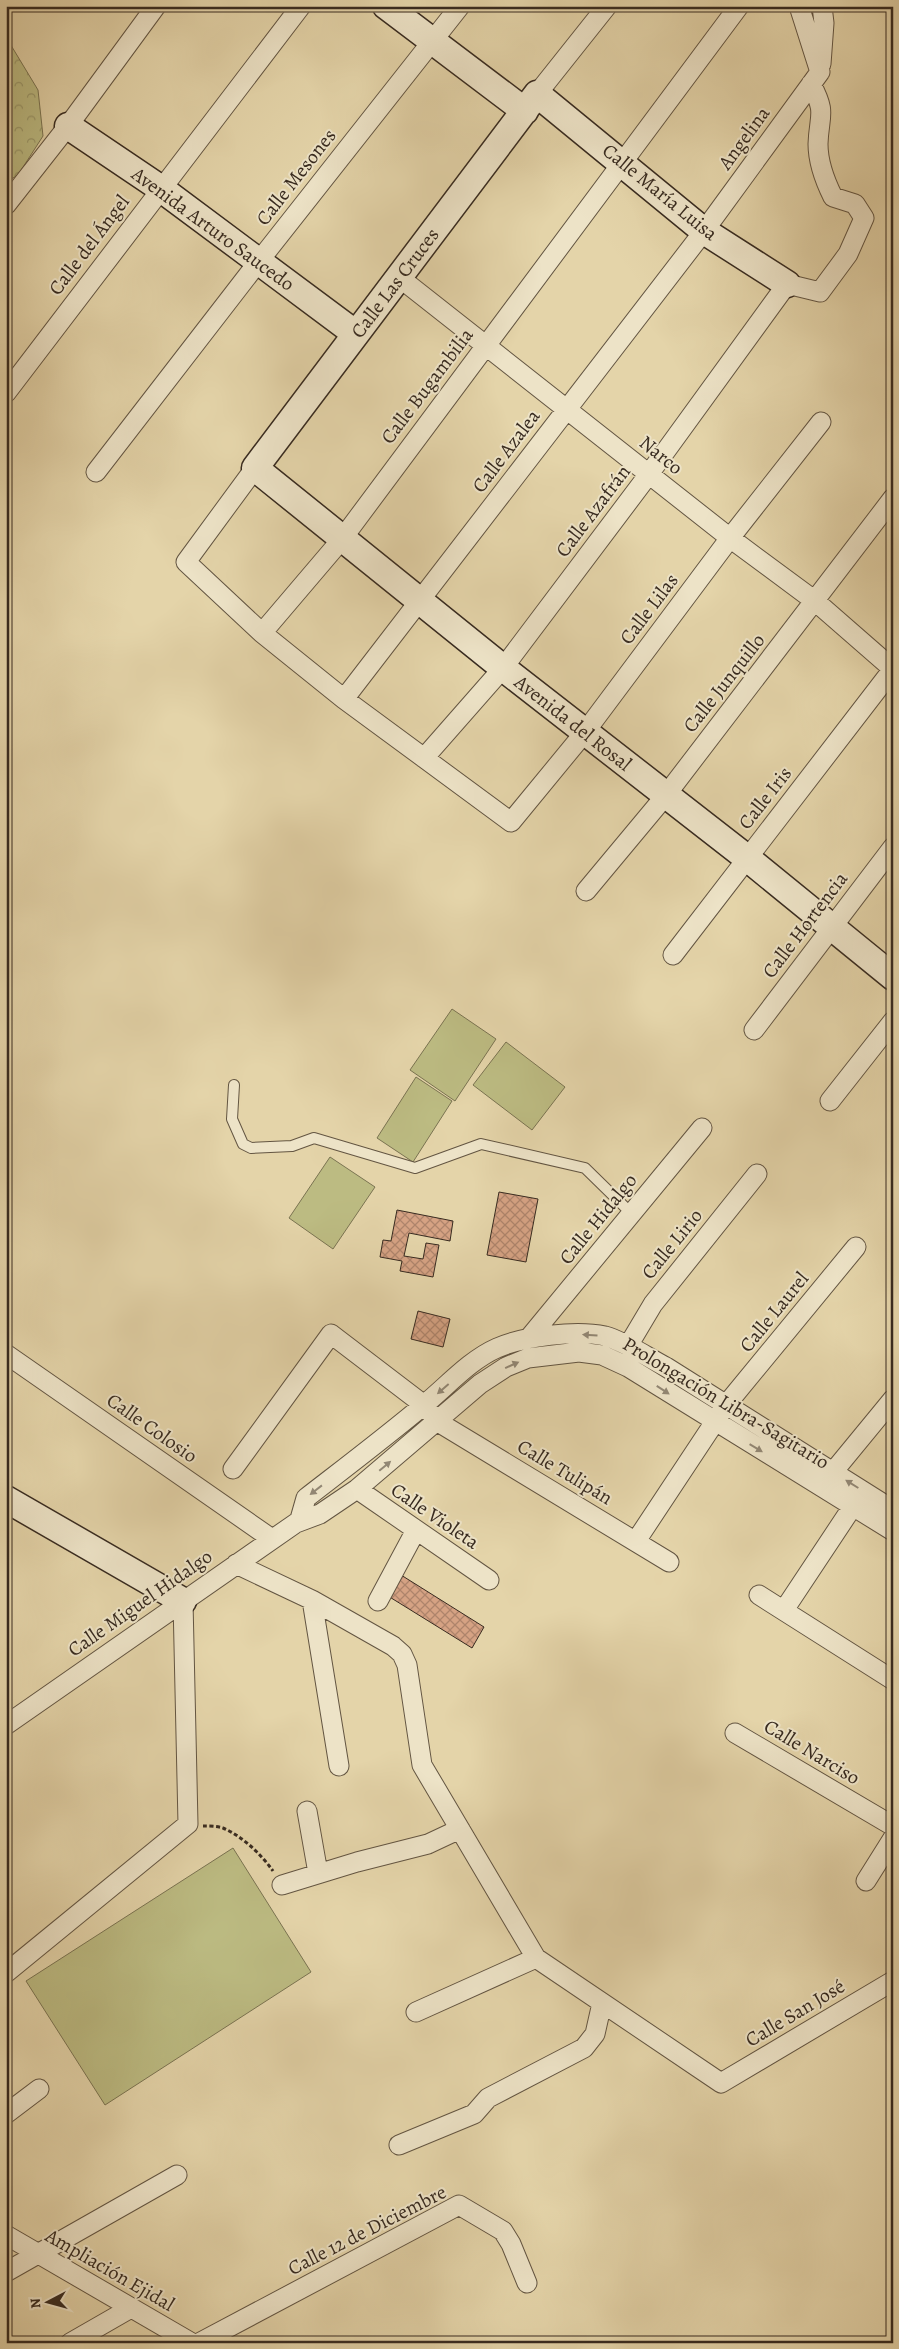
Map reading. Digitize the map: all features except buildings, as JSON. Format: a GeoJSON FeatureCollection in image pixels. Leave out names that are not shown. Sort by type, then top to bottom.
{"type":"FeatureCollection","features":[{"type":"Feature","properties":{"kind":"street"},"geometry":{"type":"LineString","coordinates":[[6,205],[68,126],[156,6]]}},
{"type":"Feature","properties":{"kind":"street","name":"Calle del Ángel"},"geometry":{"type":"LineString","coordinates":[[6,393],[160,188],[301,6]]}},
{"type":"Feature","properties":{"kind":"street","name":"Calle María Luisa"},"geometry":{"type":"LineString","coordinates":[[386,6],[432,39],[623,163],[704,231],[787,284]]}},
{"type":"Feature","properties":{"kind":"street","name":"Calle Mesones"},"geometry":{"type":"LineString","coordinates":[[96,472],[432,39],[460,6]]}},
{"type":"Feature","properties":{"kind":"street","name":"Calle Las Cruces"},"geometry":{"type":"LineString","coordinates":[[262,633],[186,562],[531,102],[607,6]]}},
{"type":"Feature","properties":{"kind":"street","name":"Calle Bugambilia"},"geometry":{"type":"LineString","coordinates":[[262,633],[342,538],[739,6]]}},
{"type":"Feature","properties":{"kind":"street"},"geometry":{"type":"LineString","coordinates":[[787,284],[820,292],[848,254],[864,218],[855,204],[833,197],[823,178],[818,144],[822,121],[821,103],[799,6]]}},
{"type":"Feature","properties":{"kind":"street"},"geometry":{"type":"LineString","coordinates":[[816,78],[824,23],[822,6]]}},
{"type":"Feature","properties":{"kind":"street","name":"Angelina"},"geometry":{"type":"LineString","coordinates":[[704,231],[816,78]]}},
{"type":"Feature","properties":{"kind":"street","name":"Avenida Arturo Saucedo"},"geometry":{"type":"LineString","coordinates":[[68,126],[160,188],[356,334]]}},
{"type":"Feature","properties":{"kind":"street","name":"Calle Azalea"},"geometry":{"type":"LineString","coordinates":[[344,699],[704,231]]}},
{"type":"Feature","properties":{"kind":"street","name":"Narco"},"geometry":{"type":"LineString","coordinates":[[400,278],[730,538],[816,601],[893,669]]}},
{"type":"Feature","properties":{"kind":"street","name":"Calle Azafrán"},"geometry":{"type":"LineString","coordinates":[[424,758],[503,668],[649,474],[787,284]]}},
{"type":"Feature","properties":{"kind":"street","name":"Calle Lilas"},"geometry":{"type":"LineString","coordinates":[[424,758],[511,822],[585,732],[730,538],[821,422]]}},
{"type":"Feature","properties":{"kind":"street","name":"Avenida del Rosal"},"geometry":{"type":"LineString","coordinates":[[255,468],[503,668],[747,858],[893,977]]}},
{"type":"Feature","properties":{"kind":"street","name":"Calle Junquillo"},"geometry":{"type":"LineString","coordinates":[[586,891],[666,795],[893,498]]}},
{"type":"Feature","properties":{"kind":"street"},"geometry":{"type":"LineString","coordinates":[[262,633],[344,699],[424,758]]}},
{"type":"Feature","properties":{"kind":"street","name":"Calle Iris"},"geometry":{"type":"LineString","coordinates":[[673,955],[893,669]]}},
{"type":"Feature","properties":{"kind":"street","name":"Calle Hortencia"},"geometry":{"type":"LineString","coordinates":[[754,1030],[893,847]]}},
{"type":"Feature","properties":{"kind":"street"},"geometry":{"type":"LineString","coordinates":[[830,1101],[893,1021]]}},
{"type":"Feature","properties":{"kind":"street","name":"Calle Hidalgo"},"geometry":{"type":"LineString","coordinates":[[529,1338],[702,1128]]}},
{"type":"Feature","properties":{"kind":"street","name":"Calle Lirio"},"geometry":{"type":"LineString","coordinates":[[628,1346],[652,1304],[757,1174]]}},
{"type":"Feature","properties":{"kind":"street","name":"Calle Laurel"},"geometry":{"type":"LineString","coordinates":[[636,1541],[714,1422],[856,1247]]}},
{"type":"Feature","properties":{"kind":"street","name":"Calle Tulipán"},"geometry":{"type":"LineString","coordinates":[[233,1468],[331,1334],[424,1405],[438,1422],[669,1562]]}},
{"type":"Feature","properties":{"kind":"street","name":"Prolongación Libra-Sagitario"},"geometry":{"type":"LineString","coordinates":[[893,1510],[628,1346],[605,1336],[576,1334],[529,1338],[496,1348],[467,1368],[424,1405],[306,1498],[300,1519],[320,1514],[356,1489],[438,1422],[480,1384],[506,1367],[528,1358],[579,1352],[602,1355],[628,1367],[714,1422],[893,1531]]}},
{"type":"Feature","properties":{"kind":"street","name":"Calle Colosio"},"geometry":{"type":"LineString","coordinates":[[6,1354],[272,1539]]}},
{"type":"Feature","properties":{"kind":"street"},"geometry":{"type":"LineString","coordinates":[[833,1472],[893,1399]]}},
{"type":"Feature","properties":{"kind":"street","name":"Calle Violeta"},"geometry":{"type":"LineString","coordinates":[[356,1489],[489,1580]]}},
{"type":"Feature","properties":{"kind":"street"},"geometry":{"type":"LineString","coordinates":[[6,1499],[183,1601],[188,1824],[6,1973]]}},
{"type":"Feature","properties":{"kind":"street"},"geometry":{"type":"LineString","coordinates":[[784,1610],[853,1506]]}},
{"type":"Feature","properties":{"kind":"street","name":"Calle Miguel Hidalgo"},"geometry":{"type":"LineString","coordinates":[[6,1725],[300,1519]]}},
{"type":"Feature","properties":{"kind":"street"},"geometry":{"type":"LineString","coordinates":[[378,1602],[416,1530]]}},
{"type":"Feature","properties":{"kind":"street"},"geometry":{"type":"LineString","coordinates":[[236,1564],[312,1600],[393,1646],[402,1654],[407,1665],[422,1765],[536,1958],[602,2003],[595,2034],[584,2048],[488,2098],[474,2114],[399,2145]]}},
{"type":"Feature","properties":{"kind":"street"},"geometry":{"type":"LineString","coordinates":[[759,1595],[893,1680]]}},
{"type":"Feature","properties":{"kind":"street"},"geometry":{"type":"LineString","coordinates":[[312,1600],[338,1766]]}},
{"type":"Feature","properties":{"kind":"street","name":"Calle Narciso"},"geometry":{"type":"LineString","coordinates":[[735,1733],[893,1826]]}},
{"type":"Feature","properties":{"kind":"street"},"geometry":{"type":"LineString","coordinates":[[307,1811],[318,1874]]}},
{"type":"Feature","properties":{"kind":"street"},"geometry":{"type":"LineString","coordinates":[[282,1885],[428,1844],[460,1829]]}},
{"type":"Feature","properties":{"kind":"street"},"geometry":{"type":"LineString","coordinates":[[866,1881],[891,1845]]}},
{"type":"Feature","properties":{"kind":"street"},"geometry":{"type":"LineString","coordinates":[[416,2012],[536,1958]]}},
{"type":"Feature","properties":{"kind":"street","name":"Calle San José"},"geometry":{"type":"LineString","coordinates":[[602,2003],[721,2083],[893,1981]]}},
{"type":"Feature","properties":{"kind":"street"},"geometry":{"type":"LineString","coordinates":[[6,2114],[39,2089]]}},
{"type":"Feature","properties":{"kind":"street"},"geometry":{"type":"LineString","coordinates":[[6,2272],[177,2175]]}},
{"type":"Feature","properties":{"kind":"street","name":"Calle 12 de Diciembre"},"geometry":{"type":"LineString","coordinates":[[199,2343],[459,2205],[502,2231],[511,2244],[527,2283]]}},
{"type":"Feature","properties":{"kind":"street","name":"Ampliación Ejidal"},"geometry":{"type":"LineString","coordinates":[[6,2235],[192,2343]]}},
{"type":"Feature","properties":{"kind":"street"},"geometry":{"type":"LineString","coordinates":[[70,2343],[131,2308]]}},
{"type":"Feature","properties":{"kind":"lane"},"geometry":{"type":"LineString","coordinates":[[234,1085],[232,1119],[243,1144],[251,1148],[292,1146],[314,1138],[415,1168],[481,1144],[585,1168],[632,1214]]}},
{"type":"Feature","properties":{"kind":"path"},"geometry":{"type":"LineString","coordinates":[[188,1824],[222,1828],[230,1832],[262,1856],[282,1885]]}},
{"type":"Feature","properties":{"kind":"green space"},"geometry":{"type":"Polygon","coordinates":[[[6,37],[38,90],[43,136],[18,175],[6,182],[6,37]]]}},
{"type":"Feature","properties":{"kind":"green space"},"geometry":{"type":"Polygon","coordinates":[[[452,1009],[496,1039],[455,1101],[410,1070],[452,1009]]]}},
{"type":"Feature","properties":{"kind":"green space"},"geometry":{"type":"Polygon","coordinates":[[[506,1042],[565,1087],[532,1130],[473,1085],[506,1042]]]}},
{"type":"Feature","properties":{"kind":"green space"},"geometry":{"type":"Polygon","coordinates":[[[416,1077],[452,1101],[413,1162],[377,1138],[416,1077]]]}},
{"type":"Feature","properties":{"kind":"green space"},"geometry":{"type":"Polygon","coordinates":[[[330,1157],[375,1187],[333,1249],[289,1218],[330,1157]]]}},
{"type":"Feature","properties":{"kind":"green space"},"geometry":{"type":"Polygon","coordinates":[[[233,1848],[311,1972],[105,2105],[26,1981],[233,1848]]]}}]}
